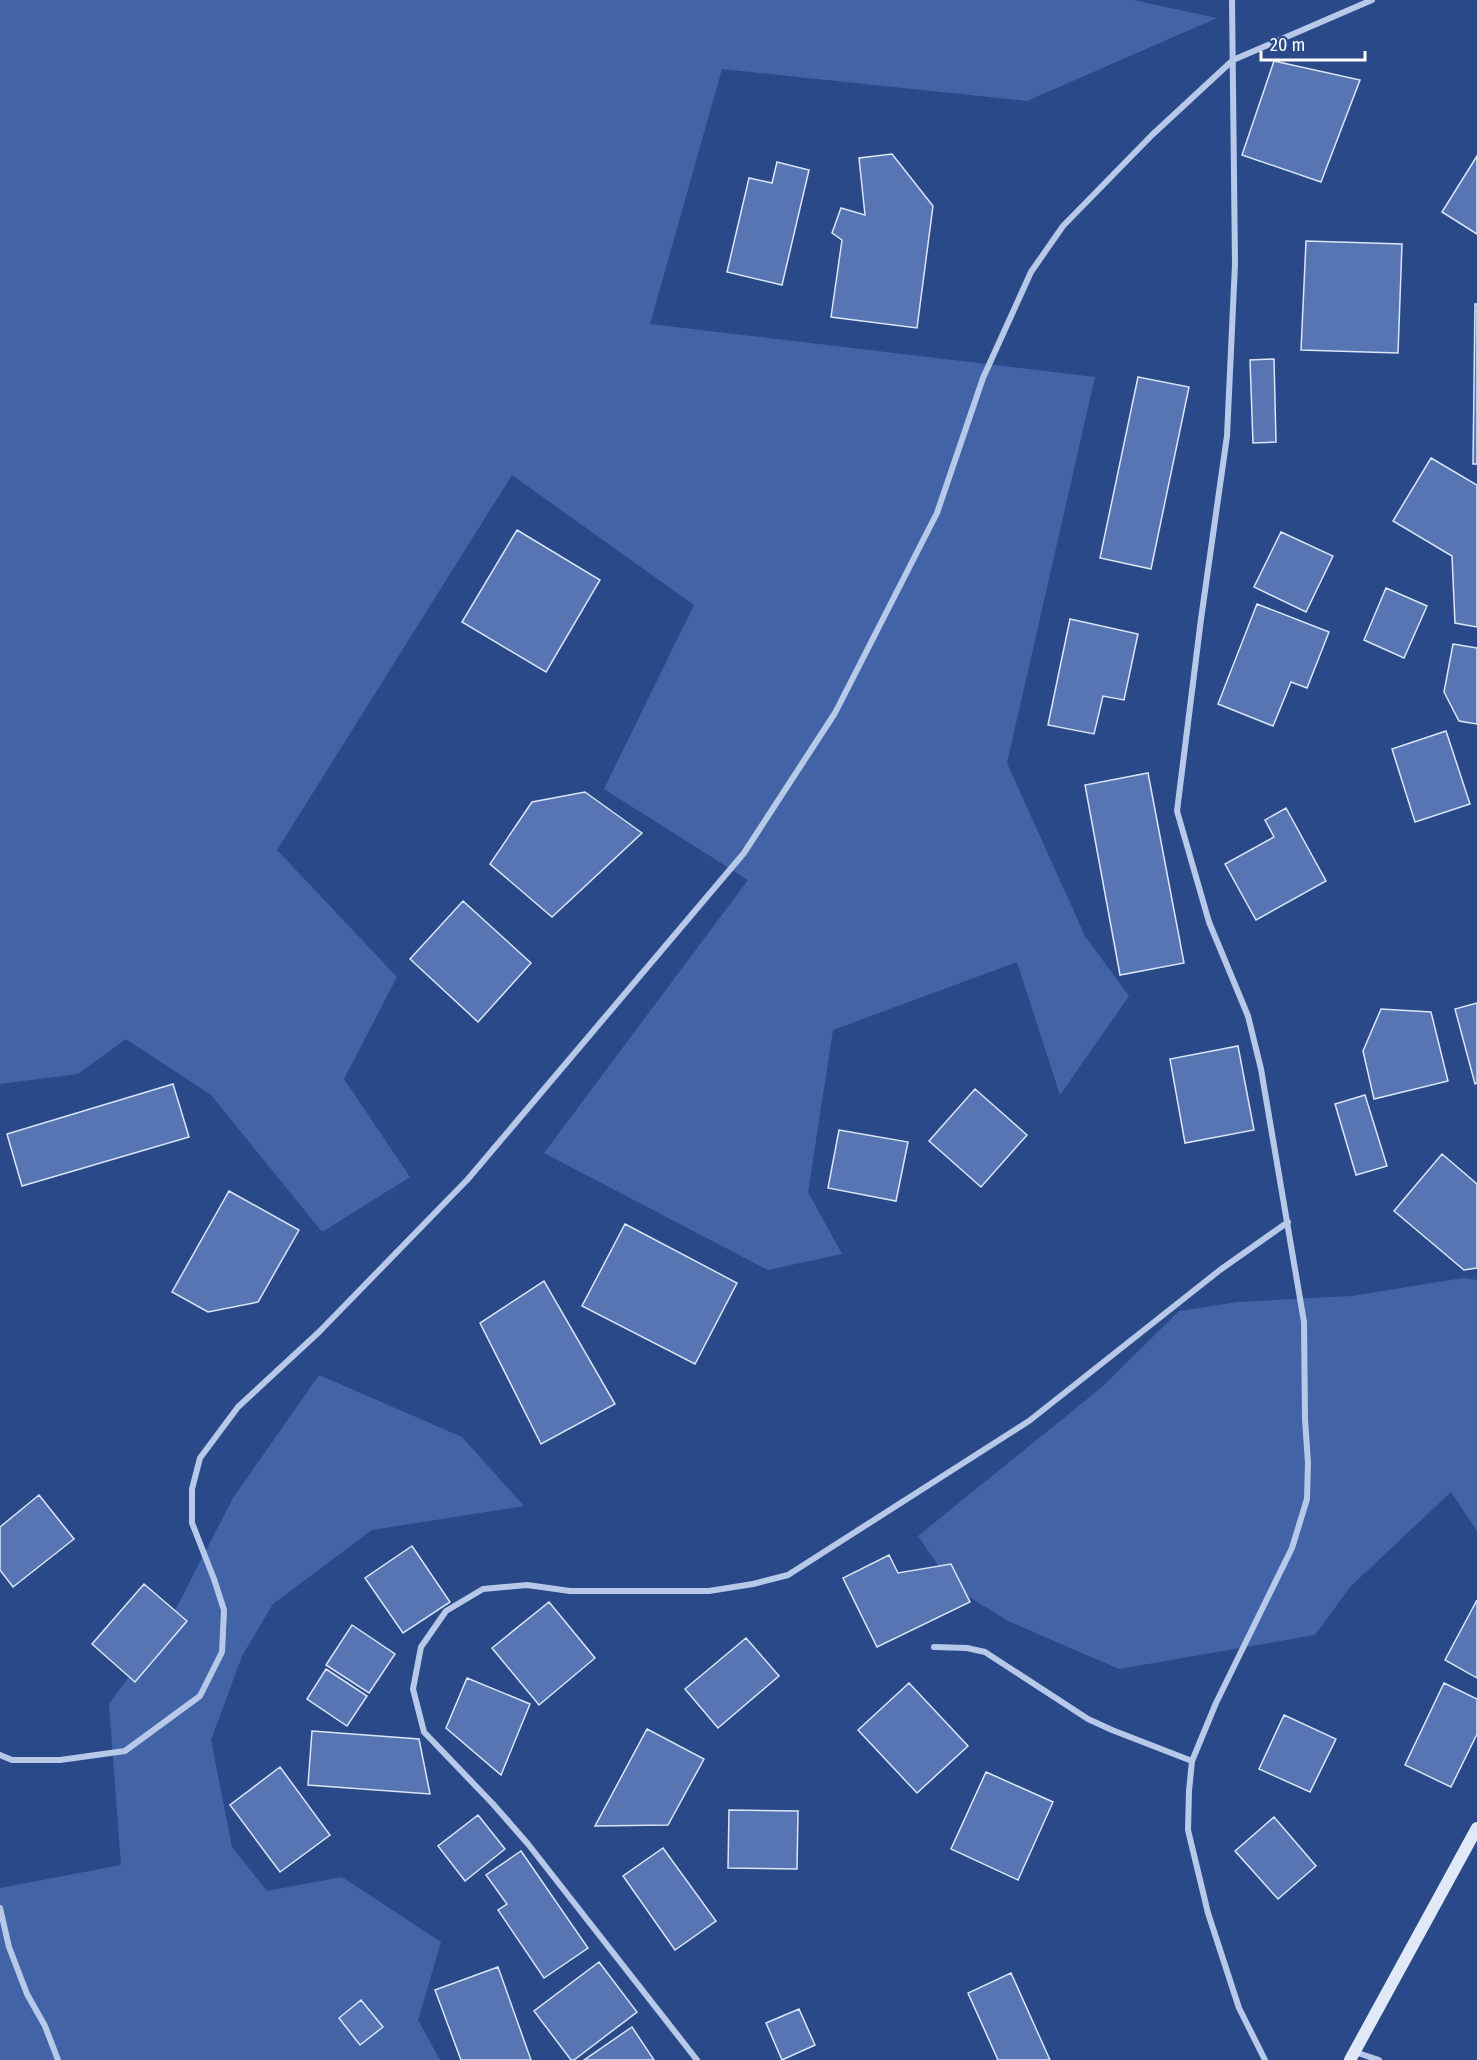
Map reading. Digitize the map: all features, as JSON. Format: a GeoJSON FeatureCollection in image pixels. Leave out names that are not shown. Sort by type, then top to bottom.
{"type":"FeatureCollection","features":[{"type":"Feature","properties":{"kind":"main road"},"geometry":{"type":"LineString","coordinates":[[1353,2056],[1477,1828]]}},
{"type":"Feature","properties":{"kind":"street"},"geometry":{"type":"LineString","coordinates":[[1232,0],[1235,264],[1227,436],[1176,811],[1209,922],[1248,1016],[1261,1069],[1304,1322],[1308,1463],[1307,1499],[1292,1548],[1216,1703],[1192,1761],[1188,1791],[1188,1830],[1208,1913],[1239,2008],[1265,2060]]}},
{"type":"Feature","properties":{"kind":"street"},"geometry":{"type":"LineString","coordinates":[[0,1755],[12,1760],[60,1760],[125,1751],[200,1696],[222,1652],[224,1610],[192,1523],[192,1489],[200,1458],[238,1407],[319,1332],[468,1179],[744,853],[835,713],[938,513],[983,378],[1031,272],[1063,226],[1152,135],[1233,60],[1372,0]]}},
{"type":"Feature","properties":{"kind":"street"},"geometry":{"type":"LineString","coordinates":[[697,2060],[528,1844],[424,1732],[413,1689],[421,1647],[446,1611],[483,1589],[527,1585],[570,1591],[710,1591],[788,1575],[1029,1421],[1220,1270],[1288,1222]]}},
{"type":"Feature","properties":{"kind":"street"},"geometry":{"type":"LineString","coordinates":[[934,1647],[968,1648],[985,1652],[1088,1719],[1192,1761]]}},
{"type":"Feature","properties":{"kind":"street"},"geometry":{"type":"LineString","coordinates":[[0,1908],[9,1947],[23,1984],[45,2026],[58,2060]]}},
{"type":"Feature","properties":{"kind":"street"},"geometry":{"type":"LineString","coordinates":[[1353,2056],[1379,2060]]}},
{"type":"Feature","properties":{"kind":"shaded area"},"geometry":{"type":"Polygon","coordinates":[[[0,0],[1133,0],[1217,18],[1027,101],[722,69],[650,324],[1095,377],[1007,763],[1085,936],[1129,996],[1060,1095],[1017,962],[833,1030],[808,1192],[842,1254],[768,1270],[544,1153],[748,880],[604,789],[694,605],[512,475],[277,850],[397,977],[344,1079],[410,1177],[322,1232],[211,1095],[126,1039],[78,1074],[0,1084],[0,0]]]}},
{"type":"Feature","properties":{"kind":"shaded area"},"geometry":{"type":"Polygon","coordinates":[[[1463,1278],[1477,1280],[1477,1531],[1451,1492],[1350,1587],[1315,1635],[1119,1669],[1008,1621],[953,1587],[918,1536],[1102,1387],[1179,1311],[1238,1302],[1352,1296],[1463,1278]]]}},
{"type":"Feature","properties":{"kind":"shaded area"},"geometry":{"type":"Polygon","coordinates":[[[319,1375],[462,1437],[524,1506],[372,1530],[273,1604],[242,1656],[211,1740],[232,1847],[267,1891],[342,1877],[441,1942],[418,2020],[440,2060],[0,2060],[0,1888],[121,1865],[109,1704],[169,1622],[233,1498],[319,1375]]]}},
{"type":"Feature","properties":{"kind":"building"},"geometry":{"type":"Polygon","coordinates":[[[1274,61],[1360,80],[1321,182],[1242,155],[1274,61]]]}},
{"type":"Feature","properties":{"kind":"building"},"geometry":{"type":"Polygon","coordinates":[[[892,154],[933,206],[917,328],[831,317],[842,240],[832,233],[841,208],[865,215],[859,158],[892,154]]]}},
{"type":"Feature","properties":{"kind":"building"},"geometry":{"type":"Polygon","coordinates":[[[1477,156],[1477,234],[1442,212],[1477,156]]]}},
{"type":"Feature","properties":{"kind":"building"},"geometry":{"type":"Polygon","coordinates":[[[777,162],[809,170],[782,285],[727,272],[749,178],[772,183],[777,162]]]}},
{"type":"Feature","properties":{"kind":"building"},"geometry":{"type":"Polygon","coordinates":[[[1306,241],[1402,244],[1398,353],[1301,350],[1306,241]]]}},
{"type":"Feature","properties":{"kind":"building"},"geometry":{"type":"Polygon","coordinates":[[[1475,304],[1477,304],[1477,464],[1473,464],[1475,304]]]}},
{"type":"Feature","properties":{"kind":"building"},"geometry":{"type":"Polygon","coordinates":[[[1274,359],[1276,442],[1253,443],[1250,360],[1274,359]]]}},
{"type":"Feature","properties":{"kind":"building"},"geometry":{"type":"Polygon","coordinates":[[[1138,377],[1189,387],[1151,569],[1100,558],[1138,377]]]}},
{"type":"Feature","properties":{"kind":"building"},"geometry":{"type":"Polygon","coordinates":[[[1431,458],[1477,485],[1477,627],[1455,623],[1452,556],[1393,521],[1431,458]]]}},
{"type":"Feature","properties":{"kind":"building"},"geometry":{"type":"Polygon","coordinates":[[[517,530],[600,580],[546,672],[462,622],[517,530]]]}},
{"type":"Feature","properties":{"kind":"building"},"geometry":{"type":"Polygon","coordinates":[[[1281,532],[1333,556],[1306,612],[1254,587],[1281,532]]]}},
{"type":"Feature","properties":{"kind":"building"},"geometry":{"type":"Polygon","coordinates":[[[1386,588],[1427,606],[1404,658],[1364,640],[1386,588]]]}},
{"type":"Feature","properties":{"kind":"building"},"geometry":{"type":"Polygon","coordinates":[[[1257,604],[1329,632],[1307,688],[1291,682],[1273,726],[1218,704],[1257,604]]]}},
{"type":"Feature","properties":{"kind":"building"},"geometry":{"type":"Polygon","coordinates":[[[1070,619],[1138,634],[1124,700],[1103,696],[1094,734],[1048,725],[1070,619]]]}},
{"type":"Feature","properties":{"kind":"building"},"geometry":{"type":"Polygon","coordinates":[[[1453,644],[1477,648],[1477,724],[1459,721],[1444,692],[1453,644]]]}},
{"type":"Feature","properties":{"kind":"building"},"geometry":{"type":"Polygon","coordinates":[[[1446,731],[1470,804],[1415,822],[1392,749],[1446,731]]]}},
{"type":"Feature","properties":{"kind":"building"},"geometry":{"type":"Polygon","coordinates":[[[1148,773],[1184,963],[1120,975],[1085,785],[1148,773]]]}},
{"type":"Feature","properties":{"kind":"building"},"geometry":{"type":"Polygon","coordinates":[[[585,792],[642,833],[552,917],[490,864],[532,802],[585,792]]]}},
{"type":"Feature","properties":{"kind":"building"},"geometry":{"type":"Polygon","coordinates":[[[1286,808],[1326,881],[1256,920],[1225,864],[1274,837],[1265,820],[1286,808]]]}},
{"type":"Feature","properties":{"kind":"building"},"geometry":{"type":"Polygon","coordinates":[[[463,901],[531,963],[478,1022],[410,959],[463,901]]]}},
{"type":"Feature","properties":{"kind":"building"},"geometry":{"type":"Polygon","coordinates":[[[1477,1003],[1477,1083],[1475,1084],[1455,1009],[1477,1003]]]}},
{"type":"Feature","properties":{"kind":"building"},"geometry":{"type":"Polygon","coordinates":[[[1381,1009],[1431,1012],[1448,1081],[1374,1099],[1363,1051],[1381,1009]]]}},
{"type":"Feature","properties":{"kind":"building"},"geometry":{"type":"Polygon","coordinates":[[[1238,1046],[1254,1130],[1185,1143],[1170,1059],[1238,1046]]]}},
{"type":"Feature","properties":{"kind":"building"},"geometry":{"type":"Polygon","coordinates":[[[173,1084],[189,1137],[22,1186],[7,1134],[173,1084]]]}},
{"type":"Feature","properties":{"kind":"building"},"geometry":{"type":"Polygon","coordinates":[[[975,1089],[1027,1135],[981,1187],[929,1141],[975,1089]]]}},
{"type":"Feature","properties":{"kind":"building"},"geometry":{"type":"Polygon","coordinates":[[[1365,1095],[1387,1166],[1356,1175],[1335,1104],[1365,1095]]]}},
{"type":"Feature","properties":{"kind":"building"},"geometry":{"type":"Polygon","coordinates":[[[839,1130],[908,1142],[896,1201],[828,1188],[839,1130]]]}},
{"type":"Feature","properties":{"kind":"building"},"geometry":{"type":"Polygon","coordinates":[[[1442,1154],[1477,1184],[1477,1268],[1464,1270],[1394,1211],[1442,1154]]]}},
{"type":"Feature","properties":{"kind":"building"},"geometry":{"type":"Polygon","coordinates":[[[229,1191],[299,1230],[258,1302],[208,1312],[172,1292],[229,1191]]]}},
{"type":"Feature","properties":{"kind":"building"},"geometry":{"type":"Polygon","coordinates":[[[625,1224],[737,1283],[695,1364],[582,1306],[625,1224]]]}},
{"type":"Feature","properties":{"kind":"building"},"geometry":{"type":"Polygon","coordinates":[[[544,1281],[615,1404],[541,1444],[480,1323],[544,1281]]]}},
{"type":"Feature","properties":{"kind":"building"},"geometry":{"type":"Polygon","coordinates":[[[39,1495],[74,1539],[13,1587],[0,1570],[0,1527],[39,1495]]]}},
{"type":"Feature","properties":{"kind":"building"},"geometry":{"type":"Polygon","coordinates":[[[412,1546],[450,1602],[403,1633],[365,1578],[412,1546]]]}},
{"type":"Feature","properties":{"kind":"building"},"geometry":{"type":"Polygon","coordinates":[[[889,1555],[898,1573],[951,1564],[970,1602],[877,1647],[843,1578],[889,1555]]]}},
{"type":"Feature","properties":{"kind":"building"},"geometry":{"type":"Polygon","coordinates":[[[144,1584],[187,1621],[135,1682],[92,1644],[144,1584]]]}},
{"type":"Feature","properties":{"kind":"building"},"geometry":{"type":"Polygon","coordinates":[[[1477,1600],[1477,1678],[1445,1660],[1477,1600]]]}},
{"type":"Feature","properties":{"kind":"building"},"geometry":{"type":"Polygon","coordinates":[[[549,1602],[595,1658],[539,1705],[492,1648],[549,1602]]]}},
{"type":"Feature","properties":{"kind":"building"},"geometry":{"type":"Polygon","coordinates":[[[352,1625],[395,1654],[369,1693],[326,1665],[352,1625]]]}},
{"type":"Feature","properties":{"kind":"building"},"geometry":{"type":"Polygon","coordinates":[[[746,1638],[779,1676],[718,1728],[685,1689],[746,1638]]]}},
{"type":"Feature","properties":{"kind":"building"},"geometry":{"type":"Polygon","coordinates":[[[326,1669],[367,1696],[347,1726],[307,1699],[326,1669]]]}},
{"type":"Feature","properties":{"kind":"building"},"geometry":{"type":"Polygon","coordinates":[[[467,1678],[530,1704],[501,1775],[446,1728],[467,1678]]]}},
{"type":"Feature","properties":{"kind":"building"},"geometry":{"type":"Polygon","coordinates":[[[909,1683],[968,1746],[917,1793],[858,1730],[909,1683]]]}},
{"type":"Feature","properties":{"kind":"building"},"geometry":{"type":"Polygon","coordinates":[[[1444,1683],[1477,1699],[1477,1734],[1451,1787],[1405,1765],[1444,1683]]]}},
{"type":"Feature","properties":{"kind":"building"},"geometry":{"type":"Polygon","coordinates":[[[1284,1715],[1336,1739],[1310,1792],[1259,1769],[1284,1715]]]}},
{"type":"Feature","properties":{"kind":"building"},"geometry":{"type":"Polygon","coordinates":[[[647,1729],[704,1759],[668,1825],[595,1826],[647,1729]]]}},
{"type":"Feature","properties":{"kind":"building"},"geometry":{"type":"Polygon","coordinates":[[[312,1731],[419,1739],[430,1794],[308,1785],[312,1731]]]}},
{"type":"Feature","properties":{"kind":"building"},"geometry":{"type":"Polygon","coordinates":[[[280,1767],[330,1835],[280,1872],[230,1805],[280,1767]]]}},
{"type":"Feature","properties":{"kind":"building"},"geometry":{"type":"Polygon","coordinates":[[[986,1772],[1053,1802],[1018,1880],[951,1849],[986,1772]]]}},
{"type":"Feature","properties":{"kind":"building"},"geometry":{"type":"Polygon","coordinates":[[[729,1810],[798,1811],[797,1869],[728,1868],[729,1810]]]}},
{"type":"Feature","properties":{"kind":"building"},"geometry":{"type":"Polygon","coordinates":[[[478,1815],[505,1849],[465,1881],[438,1846],[478,1815]]]}},
{"type":"Feature","properties":{"kind":"building"},"geometry":{"type":"Polygon","coordinates":[[[1274,1817],[1316,1866],[1278,1899],[1235,1851],[1274,1817]]]}},
{"type":"Feature","properties":{"kind":"building"},"geometry":{"type":"Polygon","coordinates":[[[663,1848],[716,1921],[675,1950],[623,1876],[663,1848]]]}},
{"type":"Feature","properties":{"kind":"building"},"geometry":{"type":"Polygon","coordinates":[[[521,1851],[588,1948],[544,1978],[498,1910],[507,1904],[486,1875],[521,1851]]]}},
{"type":"Feature","properties":{"kind":"building"},"geometry":{"type":"Polygon","coordinates":[[[599,1962],[637,2012],[571,2060],[534,2011],[599,1962]]]}},
{"type":"Feature","properties":{"kind":"building"},"geometry":{"type":"Polygon","coordinates":[[[498,1967],[531,2060],[461,2060],[435,1990],[498,1967]]]}},
{"type":"Feature","properties":{"kind":"building"},"geometry":{"type":"Polygon","coordinates":[[[1011,1973],[1050,2060],[998,2060],[968,1993],[1011,1973]]]}},
{"type":"Feature","properties":{"kind":"building"},"geometry":{"type":"Polygon","coordinates":[[[361,2000],[383,2027],[360,2045],[339,2018],[361,2000]]]}},
{"type":"Feature","properties":{"kind":"building"},"geometry":{"type":"Polygon","coordinates":[[[799,2009],[815,2045],[782,2060],[766,2023],[799,2009]]]}},
{"type":"Feature","properties":{"kind":"building"},"geometry":{"type":"Polygon","coordinates":[[[632,2027],[654,2060],[584,2060],[632,2027]]]}}]}
